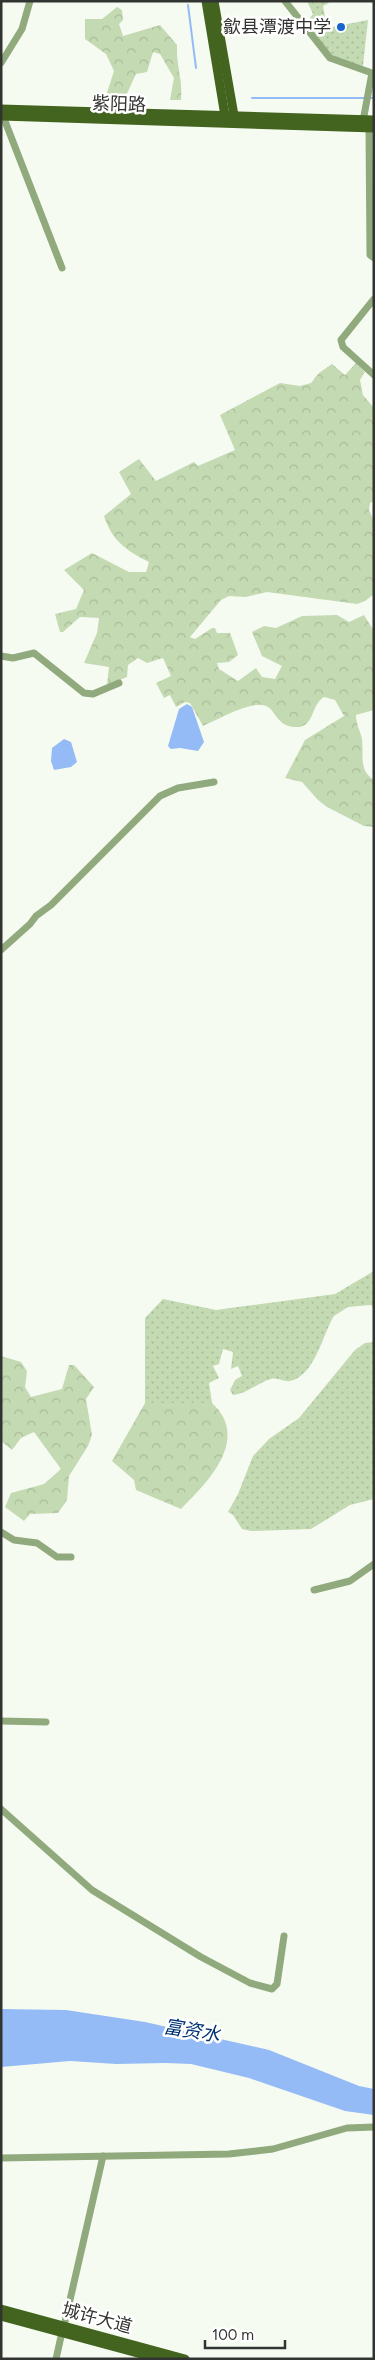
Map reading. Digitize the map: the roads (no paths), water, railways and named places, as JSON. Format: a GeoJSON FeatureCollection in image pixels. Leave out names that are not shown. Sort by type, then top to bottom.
{"type":"FeatureCollection","features":[{"type":"Feature","properties":{"kind":"main road"},"geometry":{"type":"LineString","coordinates":[[206,1],[225,120]]}},
{"type":"Feature","properties":{"kind":"main road"},"geometry":{"type":"LineString","coordinates":[[214,1],[235,120]]}},
{"type":"Feature","properties":{"kind":"main road","name":"紫阳路"},"geometry":{"type":"LineString","coordinates":[[2,114],[370,124]]}},
{"type":"Feature","properties":{"kind":"main road","name":"城许大道"},"geometry":{"type":"LineString","coordinates":[[1,2309],[160,2359]]}},
{"type":"Feature","properties":{"kind":"main road","name":"城许大道"},"geometry":{"type":"LineString","coordinates":[[1,2316],[185,2359]]}},
{"type":"Feature","properties":{"kind":"street"},"geometry":{"type":"LineString","coordinates":[[1,63],[19,36],[30,1]]}},
{"type":"Feature","properties":{"kind":"street"},"geometry":{"type":"LineString","coordinates":[[285,1],[330,58],[372,73],[365,108],[370,124],[370,255],[374,258]]}},
{"type":"Feature","properties":{"kind":"street"},"geometry":{"type":"LineString","coordinates":[[2,114],[62,268]]}},
{"type":"Feature","properties":{"kind":"street"},"geometry":{"type":"LineString","coordinates":[[374,299],[341,340],[343,347],[374,375]]}},
{"type":"Feature","properties":{"kind":"street"},"geometry":{"type":"LineString","coordinates":[[1,656],[13,658],[34,653],[84,694],[93,694],[119,683]]}},
{"type":"Feature","properties":{"kind":"street"},"geometry":{"type":"LineString","coordinates":[[1,950],[36,916],[51,905],[160,796],[178,788],[214,782]]}},
{"type":"Feature","properties":{"kind":"street"},"geometry":{"type":"LineString","coordinates":[[1,1532],[14,1540],[37,1543],[57,1557],[71,1557]]}},
{"type":"Feature","properties":{"kind":"street"},"geometry":{"type":"LineString","coordinates":[[314,1590],[350,1580],[374,1564]]}},
{"type":"Feature","properties":{"kind":"street"},"geometry":{"type":"LineString","coordinates":[[1,1721],[46,1722]]}},
{"type":"Feature","properties":{"kind":"street"},"geometry":{"type":"LineString","coordinates":[[1,1809],[87,1886],[183,1947],[250,1983],[268,1989],[272,1989],[277,1984],[284,1936]]}},
{"type":"Feature","properties":{"kind":"street"},"geometry":{"type":"LineString","coordinates":[[1,2158],[246,2152],[282,2147],[332,2131],[374,2127]]}},
{"type":"Feature","properties":{"kind":"street"},"geometry":{"type":"LineString","coordinates":[[56,2359],[103,2156]]}},
{"type":"Feature","properties":{"kind":"water"},"geometry":{"type":"Polygon","coordinates":[[[187,704],[192,707],[204,742],[198,751],[180,748],[171,749],[168,746],[179,709],[187,704]]]}},
{"type":"Feature","properties":{"kind":"water"},"geometry":{"type":"Polygon","coordinates":[[[64,739],[71,742],[77,762],[71,767],[54,770],[51,761],[52,748],[64,739]]]}},
{"type":"Feature","properties":{"kind":"water"},"geometry":{"type":"Polygon","coordinates":[[[1,2009],[66,2010],[145,2022],[269,2050],[359,2086],[374,2089],[374,2115],[345,2111],[249,2078],[191,2064],[116,2064],[70,2061],[1,2067],[1,2009]]]}},
{"type":"Feature","properties":{"kind":"waterway"},"geometry":{"type":"LineString","coordinates":[[188,5],[196,68]]}},
{"type":"Feature","properties":{"kind":"waterway"},"geometry":{"type":"LineString","coordinates":[[252,98],[374,98]]}},
{"type":"Feature","properties":{"kind":"place","name":"歙县潭渡中学"},"geometry":{"type":"Point","coordinates":[341,27]}},
{"type":"Feature","properties":{"kind":"water label","name":"富资水"},"geometry":{"type":"Point","coordinates":[192,2030]}}]}
